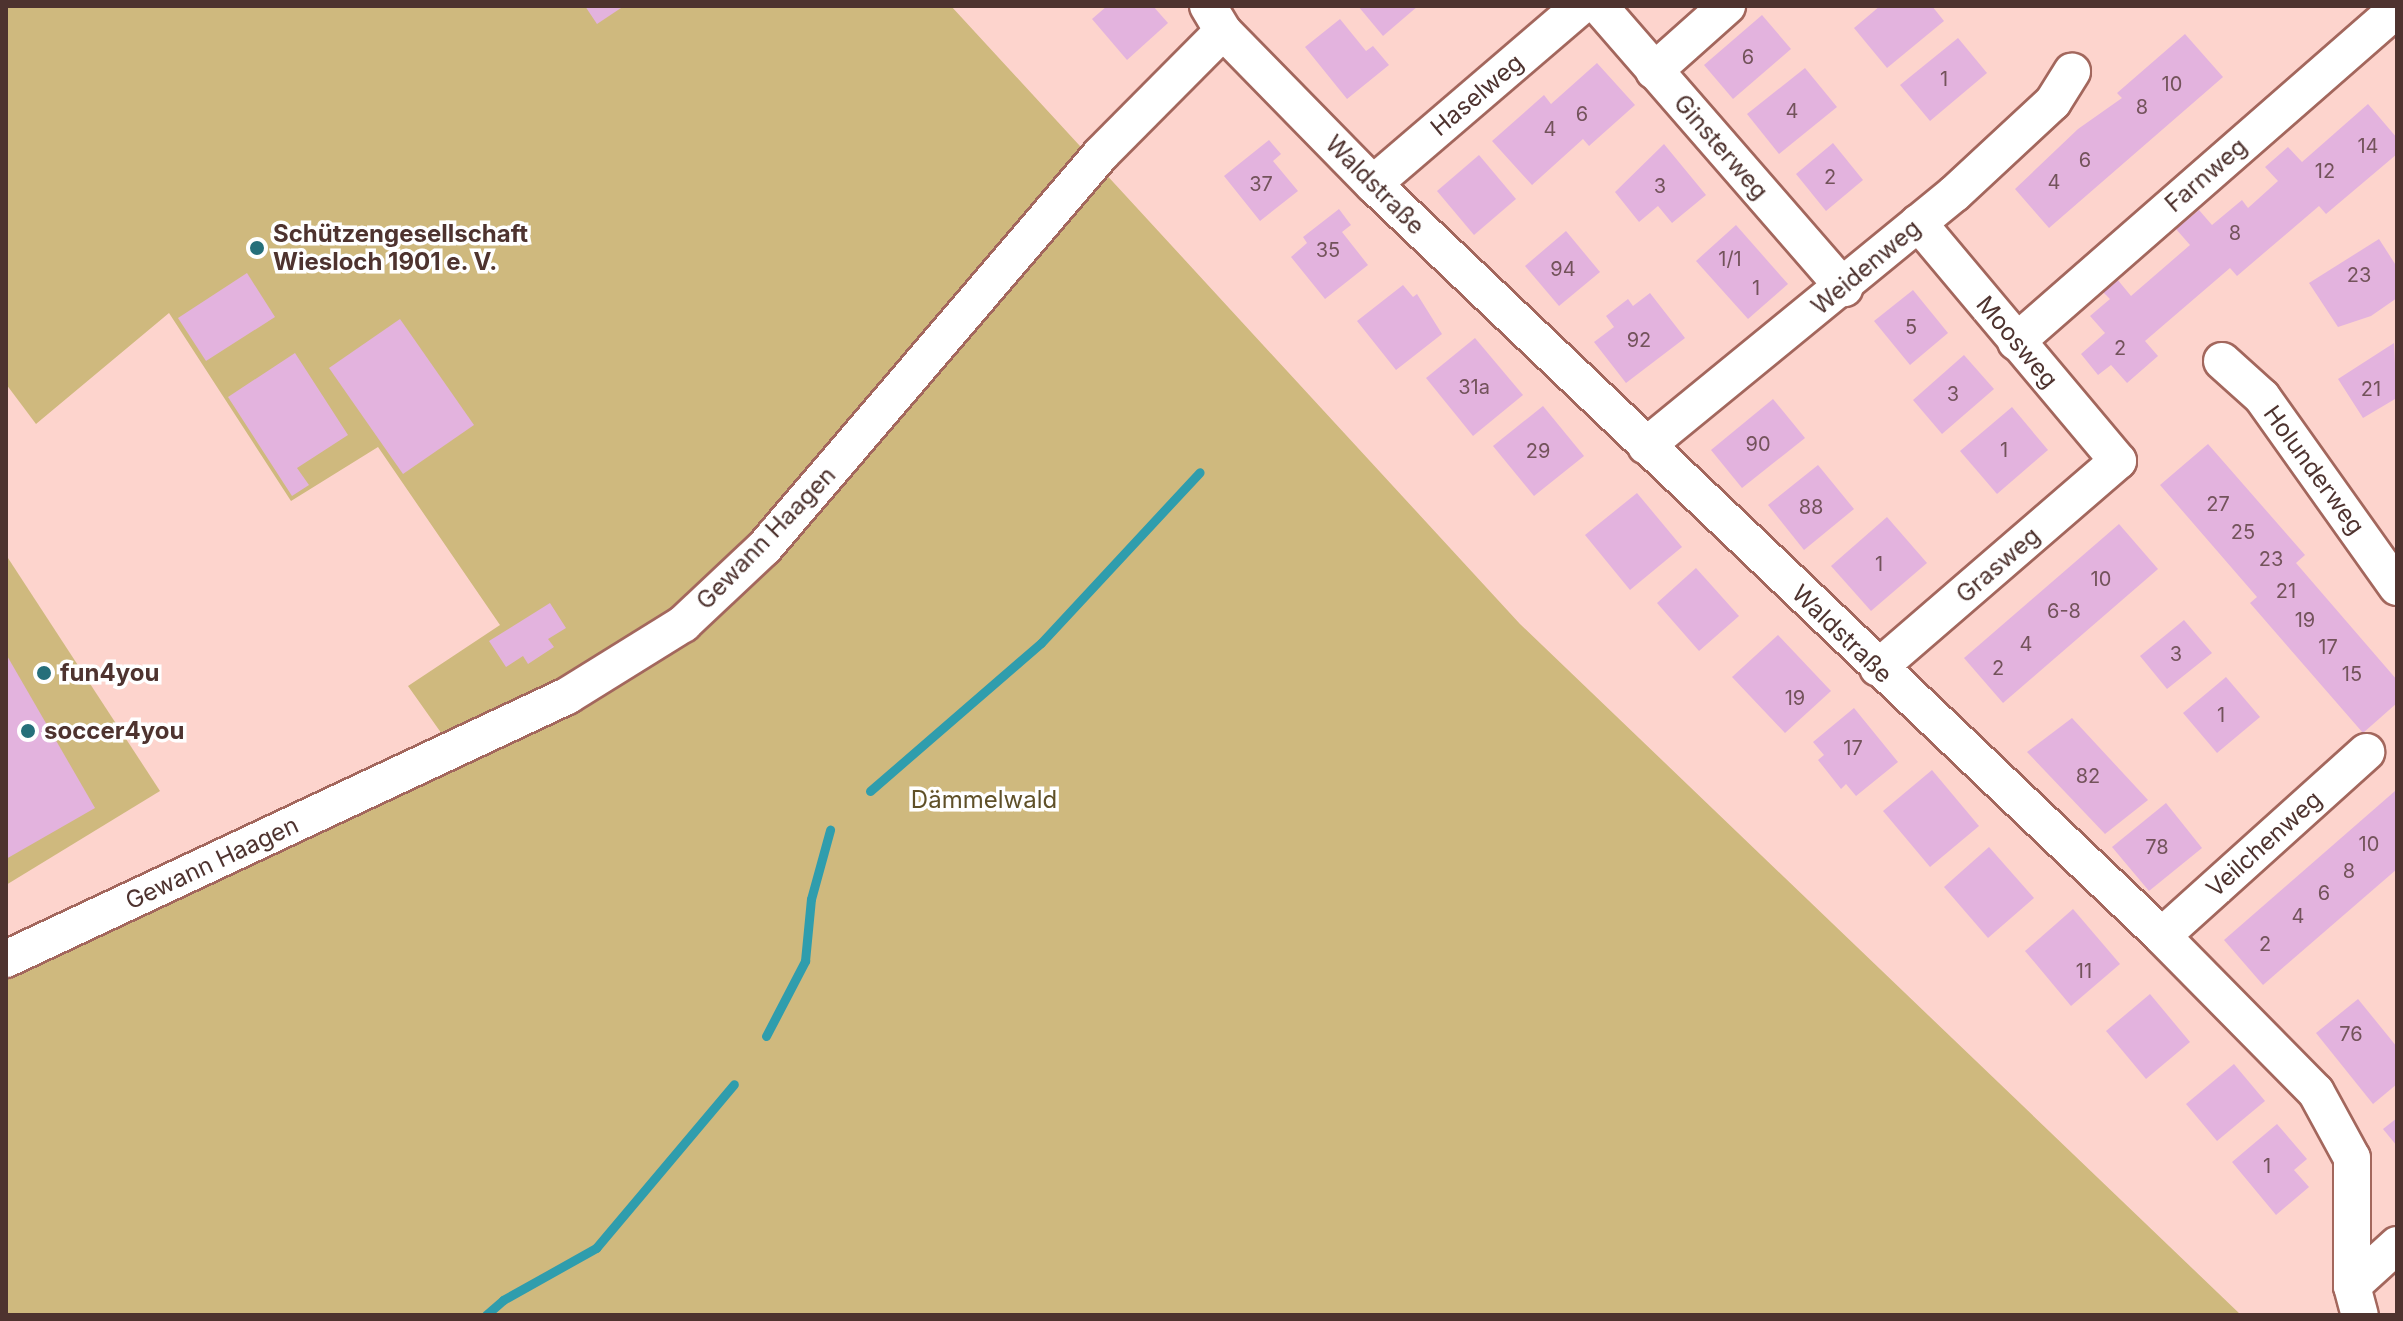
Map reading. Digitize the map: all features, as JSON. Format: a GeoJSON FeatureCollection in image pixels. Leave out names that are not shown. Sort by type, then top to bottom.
{"type":"FeatureCollection","features":[{"type":"Feature","properties":{"kind":"street","name":"Haselweg"},"geometry":{"type":"LineString","coordinates":[[1373,184],[1581,6]]}},
{"type":"Feature","properties":{"kind":"street","name":"Ginsterweg"},"geometry":{"type":"LineString","coordinates":[[1599,6],[1844,288]]}},
{"type":"Feature","properties":{"kind":"street"},"geometry":{"type":"LineString","coordinates":[[1654,71],[1727,6]]}},
{"type":"Feature","properties":{"kind":"street","name":"Farnweg"},"geometry":{"type":"LineString","coordinates":[[2016,342],[2397,9]]}},
{"type":"Feature","properties":{"kind":"street","name":"Waldstraße"},"geometry":{"type":"LineString","coordinates":[[1216,19],[1373,184],[2162,936],[2296,1070],[2341,1132],[2352,1158],[2356,1300]]}},
{"type":"Feature","properties":{"kind":"street","name":"Gewann Haagen"},"geometry":{"type":"LineString","coordinates":[[6,959],[567,696],[683,624],[764,548],[1216,19]]}},
{"type":"Feature","properties":{"kind":"street","name":"Weidenweg"},"geometry":{"type":"LineString","coordinates":[[1646,446],[1844,288],[2053,102],[2072,72]]}},
{"type":"Feature","properties":{"kind":"street","name":"Moosweg"},"geometry":{"type":"LineString","coordinates":[[1918,223],[2118,461]]}},
{"type":"Feature","properties":{"kind":"street","name":"Holunderweg"},"geometry":{"type":"LineString","coordinates":[[2222,361],[2262,397],[2397,587]]}},
{"type":"Feature","properties":{"kind":"street","name":"Grasweg"},"geometry":{"type":"LineString","coordinates":[[1878,668],[2118,461]]}},
{"type":"Feature","properties":{"kind":"street","name":"Veilchenweg"},"geometry":{"type":"LineString","coordinates":[[2162,936],[2366,752]]}},
{"type":"Feature","properties":{"kind":"street"},"geometry":{"type":"LineString","coordinates":[[2356,1300],[2397,1245]]}},
{"type":"Feature","properties":{"kind":"green space","name":"Dämmelwald"},"geometry":{"type":"Polygon","coordinates":[[[6,6],[951,6],[1520,624],[2241,1315],[6,1315],[6,950],[461,761],[408,686],[500,625],[378,447],[291,501],[169,313],[36,424],[6,384],[6,6]]]}},
{"type":"Feature","properties":{"kind":"green space","name":"fun4you"},"geometry":{"type":"Polygon","coordinates":[[[6,555],[160,791],[6,885],[6,555]]]}},
{"type":"Feature","properties":{"kind":"building"},"geometry":{"type":"Polygon","coordinates":[[[585,6],[624,6],[597,24],[585,6]]]}},
{"type":"Feature","properties":{"kind":"building"},"geometry":{"type":"Polygon","coordinates":[[[1107,6],[1153,6],[1168,23],[1127,60],[1092,19],[1107,6]]]}},
{"type":"Feature","properties":{"kind":"building"},"geometry":{"type":"Polygon","coordinates":[[[1358,6],[1418,6],[1383,36],[1358,6]]]}},
{"type":"Feature","properties":{"kind":"building"},"geometry":{"type":"Polygon","coordinates":[[[1880,6],[1932,6],[1944,21],[1887,68],[1854,28],[1880,6]]]}},
{"type":"Feature","properties":{"kind":"building"},"geometry":{"type":"Polygon","coordinates":[[[1762,15],[1791,49],[1733,99],[1704,65],[1762,15]]]}},
{"type":"Feature","properties":{"kind":"building"},"geometry":{"type":"Polygon","coordinates":[[[1340,19],[1366,51],[1373,46],[1389,65],[1347,99],[1305,47],[1340,19]]]}},
{"type":"Feature","properties":{"kind":"building"},"geometry":{"type":"Polygon","coordinates":[[[2185,34],[2223,77],[2049,228],[2015,189],[2078,129],[2122,98],[2117,93],[2185,34]]]}},
{"type":"Feature","properties":{"kind":"building"},"geometry":{"type":"Polygon","coordinates":[[[1958,38],[1987,73],[1930,121],[1900,85],[1958,38]]]}},
{"type":"Feature","properties":{"kind":"building"},"geometry":{"type":"Polygon","coordinates":[[[1597,63],[1635,105],[1589,146],[1583,139],[1532,185],[1492,141],[1544,95],[1551,104],[1597,63]]]}},
{"type":"Feature","properties":{"kind":"building"},"geometry":{"type":"Polygon","coordinates":[[[1805,68],[1837,107],[1779,154],[1747,114],[1805,68]]]}},
{"type":"Feature","properties":{"kind":"building"},"geometry":{"type":"Polygon","coordinates":[[[2368,104],[2397,138],[2397,154],[2326,214],[2319,206],[2237,276],[2230,268],[2145,341],[2158,356],[2127,383],[2111,365],[2098,375],[2081,354],[2105,333],[2090,316],[2110,299],[2103,292],[2117,279],[2131,296],[2190,245],[2176,229],[2199,210],[2212,225],[2242,200],[2248,208],[2278,181],[2265,167],[2288,147],[2302,162],[2368,104]]]}},
{"type":"Feature","properties":{"kind":"building"},"geometry":{"type":"Polygon","coordinates":[[[1269,140],[1281,154],[1273,161],[1298,191],[1260,221],[1224,176],[1269,140]]]}},
{"type":"Feature","properties":{"kind":"building"},"geometry":{"type":"Polygon","coordinates":[[[1833,143],[1863,180],[1826,211],[1796,174],[1833,143]]]}},
{"type":"Feature","properties":{"kind":"building"},"geometry":{"type":"Polygon","coordinates":[[[1664,144],[1706,195],[1672,223],[1658,206],[1639,222],[1615,192],[1664,144]]]}},
{"type":"Feature","properties":{"kind":"building"},"geometry":{"type":"Polygon","coordinates":[[[1479,155],[1516,199],[1474,235],[1437,191],[1479,155]]]}},
{"type":"Feature","properties":{"kind":"building"},"geometry":{"type":"Polygon","coordinates":[[[1339,209],[1351,225],[1342,232],[1368,265],[1325,299],[1291,257],[1307,243],[1303,237],[1339,209]]]}},
{"type":"Feature","properties":{"kind":"building"},"geometry":{"type":"Polygon","coordinates":[[[1736,225],[1788,284],[1748,319],[1696,261],[1736,225]]]}},
{"type":"Feature","properties":{"kind":"building"},"geometry":{"type":"Polygon","coordinates":[[[1566,231],[1600,272],[1559,306],[1525,266],[1566,231]]]}},
{"type":"Feature","properties":{"kind":"building"},"geometry":{"type":"Polygon","coordinates":[[[2379,239],[2397,267],[2397,298],[2371,316],[2338,327],[2309,283],[2379,239]]]}},
{"type":"Feature","properties":{"kind":"building"},"geometry":{"type":"Polygon","coordinates":[[[247,273],[275,317],[206,361],[178,318],[247,273]]]}},
{"type":"Feature","properties":{"kind":"building"},"geometry":{"type":"Polygon","coordinates":[[[1403,285],[1413,297],[1417,294],[1442,334],[1396,370],[1357,321],[1403,285]]]}},
{"type":"Feature","properties":{"kind":"building"},"geometry":{"type":"Polygon","coordinates":[[[1913,290],[1948,333],[1910,365],[1874,321],[1913,290]]]}},
{"type":"Feature","properties":{"kind":"building"},"geometry":{"type":"Polygon","coordinates":[[[1650,293],[1685,338],[1626,383],[1594,342],[1614,327],[1606,316],[1628,299],[1633,306],[1650,293]]]}},
{"type":"Feature","properties":{"kind":"building"},"geometry":{"type":"Polygon","coordinates":[[[400,319],[474,425],[403,474],[329,368],[400,319]]]}},
{"type":"Feature","properties":{"kind":"building"},"geometry":{"type":"Polygon","coordinates":[[[1475,338],[1523,395],[1473,436],[1426,378],[1475,338]]]}},
{"type":"Feature","properties":{"kind":"building"},"geometry":{"type":"Polygon","coordinates":[[[2394,343],[2397,403],[2395,399],[2363,418],[2338,379],[2394,343]]]}},
{"type":"Feature","properties":{"kind":"building"},"geometry":{"type":"Polygon","coordinates":[[[295,353],[348,435],[297,468],[309,485],[292,496],[228,397],[295,353]]]}},
{"type":"Feature","properties":{"kind":"building"},"geometry":{"type":"Polygon","coordinates":[[[1964,355],[1994,389],[1942,434],[1913,400],[1964,355]]]}},
{"type":"Feature","properties":{"kind":"building"},"geometry":{"type":"Polygon","coordinates":[[[1773,399],[1805,438],[1742,488],[1711,450],[1773,399]]]}},
{"type":"Feature","properties":{"kind":"building"},"geometry":{"type":"Polygon","coordinates":[[[1543,406],[1584,456],[1534,496],[1493,446],[1543,406]]]}},
{"type":"Feature","properties":{"kind":"building"},"geometry":{"type":"Polygon","coordinates":[[[2012,407],[2048,450],[1997,494],[1960,451],[2012,407]]]}},
{"type":"Feature","properties":{"kind":"building"},"geometry":{"type":"Polygon","coordinates":[[[2208,444],[2305,555],[2296,563],[2397,680],[2397,703],[2363,733],[2250,603],[2257,597],[2160,485],[2208,444]]]}},
{"type":"Feature","properties":{"kind":"building"},"geometry":{"type":"Polygon","coordinates":[[[1818,465],[1854,509],[1804,550],[1768,505],[1818,465]]]}},
{"type":"Feature","properties":{"kind":"building"},"geometry":{"type":"Polygon","coordinates":[[[1637,493],[1682,547],[1630,590],[1585,535],[1637,493]]]}},
{"type":"Feature","properties":{"kind":"building"},"geometry":{"type":"Polygon","coordinates":[[[1887,517],[1927,563],[1871,611],[1831,566],[1887,517]]]}},
{"type":"Feature","properties":{"kind":"building"},"geometry":{"type":"Polygon","coordinates":[[[2119,524],[2158,569],[2003,703],[1964,658],[2119,524]]]}},
{"type":"Feature","properties":{"kind":"building"},"geometry":{"type":"Polygon","coordinates":[[[1696,568],[1739,616],[1699,651],[1657,603],[1696,568]]]}},
{"type":"Feature","properties":{"kind":"building"},"geometry":{"type":"Polygon","coordinates":[[[550,603],[566,628],[548,639],[554,647],[528,664],[523,656],[506,667],[489,641],[550,603]]]}},
{"type":"Feature","properties":{"kind":"building"},"geometry":{"type":"Polygon","coordinates":[[[2184,620],[2212,653],[2167,689],[2140,656],[2184,620]]]}},
{"type":"Feature","properties":{"kind":"building"},"geometry":{"type":"Polygon","coordinates":[[[1778,635],[1831,691],[1785,733],[1732,677],[1778,635]]]}},
{"type":"Feature","properties":{"kind":"building","name":"soccer4you"},"geometry":{"type":"Polygon","coordinates":[[[6,654],[95,808],[6,859],[6,654]]]}},
{"type":"Feature","properties":{"kind":"building"},"geometry":{"type":"Polygon","coordinates":[[[2226,677],[2260,717],[2217,753],[2183,713],[2226,677]]]}},
{"type":"Feature","properties":{"kind":"building"},"geometry":{"type":"Polygon","coordinates":[[[1854,708],[1898,762],[1856,796],[1846,784],[1841,789],[1818,760],[1824,755],[1813,742],[1854,708]]]}},
{"type":"Feature","properties":{"kind":"building"},"geometry":{"type":"Polygon","coordinates":[[[2072,718],[2148,800],[2105,834],[2027,752],[2072,718]]]}},
{"type":"Feature","properties":{"kind":"building"},"geometry":{"type":"Polygon","coordinates":[[[1932,770],[1979,826],[1930,867],[1883,811],[1932,770]]]}},
{"type":"Feature","properties":{"kind":"building"},"geometry":{"type":"Polygon","coordinates":[[[2395,791],[2397,869],[2263,985],[2224,940],[2395,791]]]}},
{"type":"Feature","properties":{"kind":"building"},"geometry":{"type":"Polygon","coordinates":[[[2166,803],[2202,848],[2149,891],[2112,847],[2166,803]]]}},
{"type":"Feature","properties":{"kind":"building"},"geometry":{"type":"Polygon","coordinates":[[[1989,847],[2034,898],[1988,938],[1944,887],[1989,847]]]}},
{"type":"Feature","properties":{"kind":"building"},"geometry":{"type":"Polygon","coordinates":[[[2073,909],[2120,964],[2071,1006],[2025,951],[2073,909]]]}},
{"type":"Feature","properties":{"kind":"building"},"geometry":{"type":"Polygon","coordinates":[[[2150,994],[2190,1042],[2146,1079],[2106,1031],[2150,994]]]}},
{"type":"Feature","properties":{"kind":"building"},"geometry":{"type":"Polygon","coordinates":[[[2358,999],[2397,1047],[2397,1084],[2373,1104],[2316,1033],[2358,999]]]}},
{"type":"Feature","properties":{"kind":"building"},"geometry":{"type":"Polygon","coordinates":[[[2234,1064],[2265,1101],[2217,1141],[2186,1104],[2234,1064]]]}},
{"type":"Feature","properties":{"kind":"building"},"geometry":{"type":"Polygon","coordinates":[[[2397,1118],[2397,1146],[2383,1129],[2397,1118]]]}},
{"type":"Feature","properties":{"kind":"building"},"geometry":{"type":"Polygon","coordinates":[[[2277,1124],[2307,1159],[2294,1170],[2309,1187],[2276,1215],[2232,1162],[2277,1124]]]}},
{"type":"Feature","properties":{"kind":"waterway"},"geometry":{"type":"LineString","coordinates":[[870,791],[1041,643],[1200,472]]}},
{"type":"Feature","properties":{"kind":"waterway"},"geometry":{"type":"LineString","coordinates":[[766,1036],[805,961],[811,899],[830,830]]}},
{"type":"Feature","properties":{"kind":"waterway"},"geometry":{"type":"LineString","coordinates":[[486,1315],[503,1300],[596,1248],[734,1084]]}},
{"type":"Feature","properties":{"kind":"place","name":"Schützengesellschaft Wiesloch 1901 e. V."},"geometry":{"type":"Point","coordinates":[257,248]}},
{"type":"Feature","properties":{"kind":"place","name":"fun4you"},"geometry":{"type":"Point","coordinates":[44,673]}},
{"type":"Feature","properties":{"kind":"place","name":"soccer4you"},"geometry":{"type":"Point","coordinates":[28,731]}}]}
